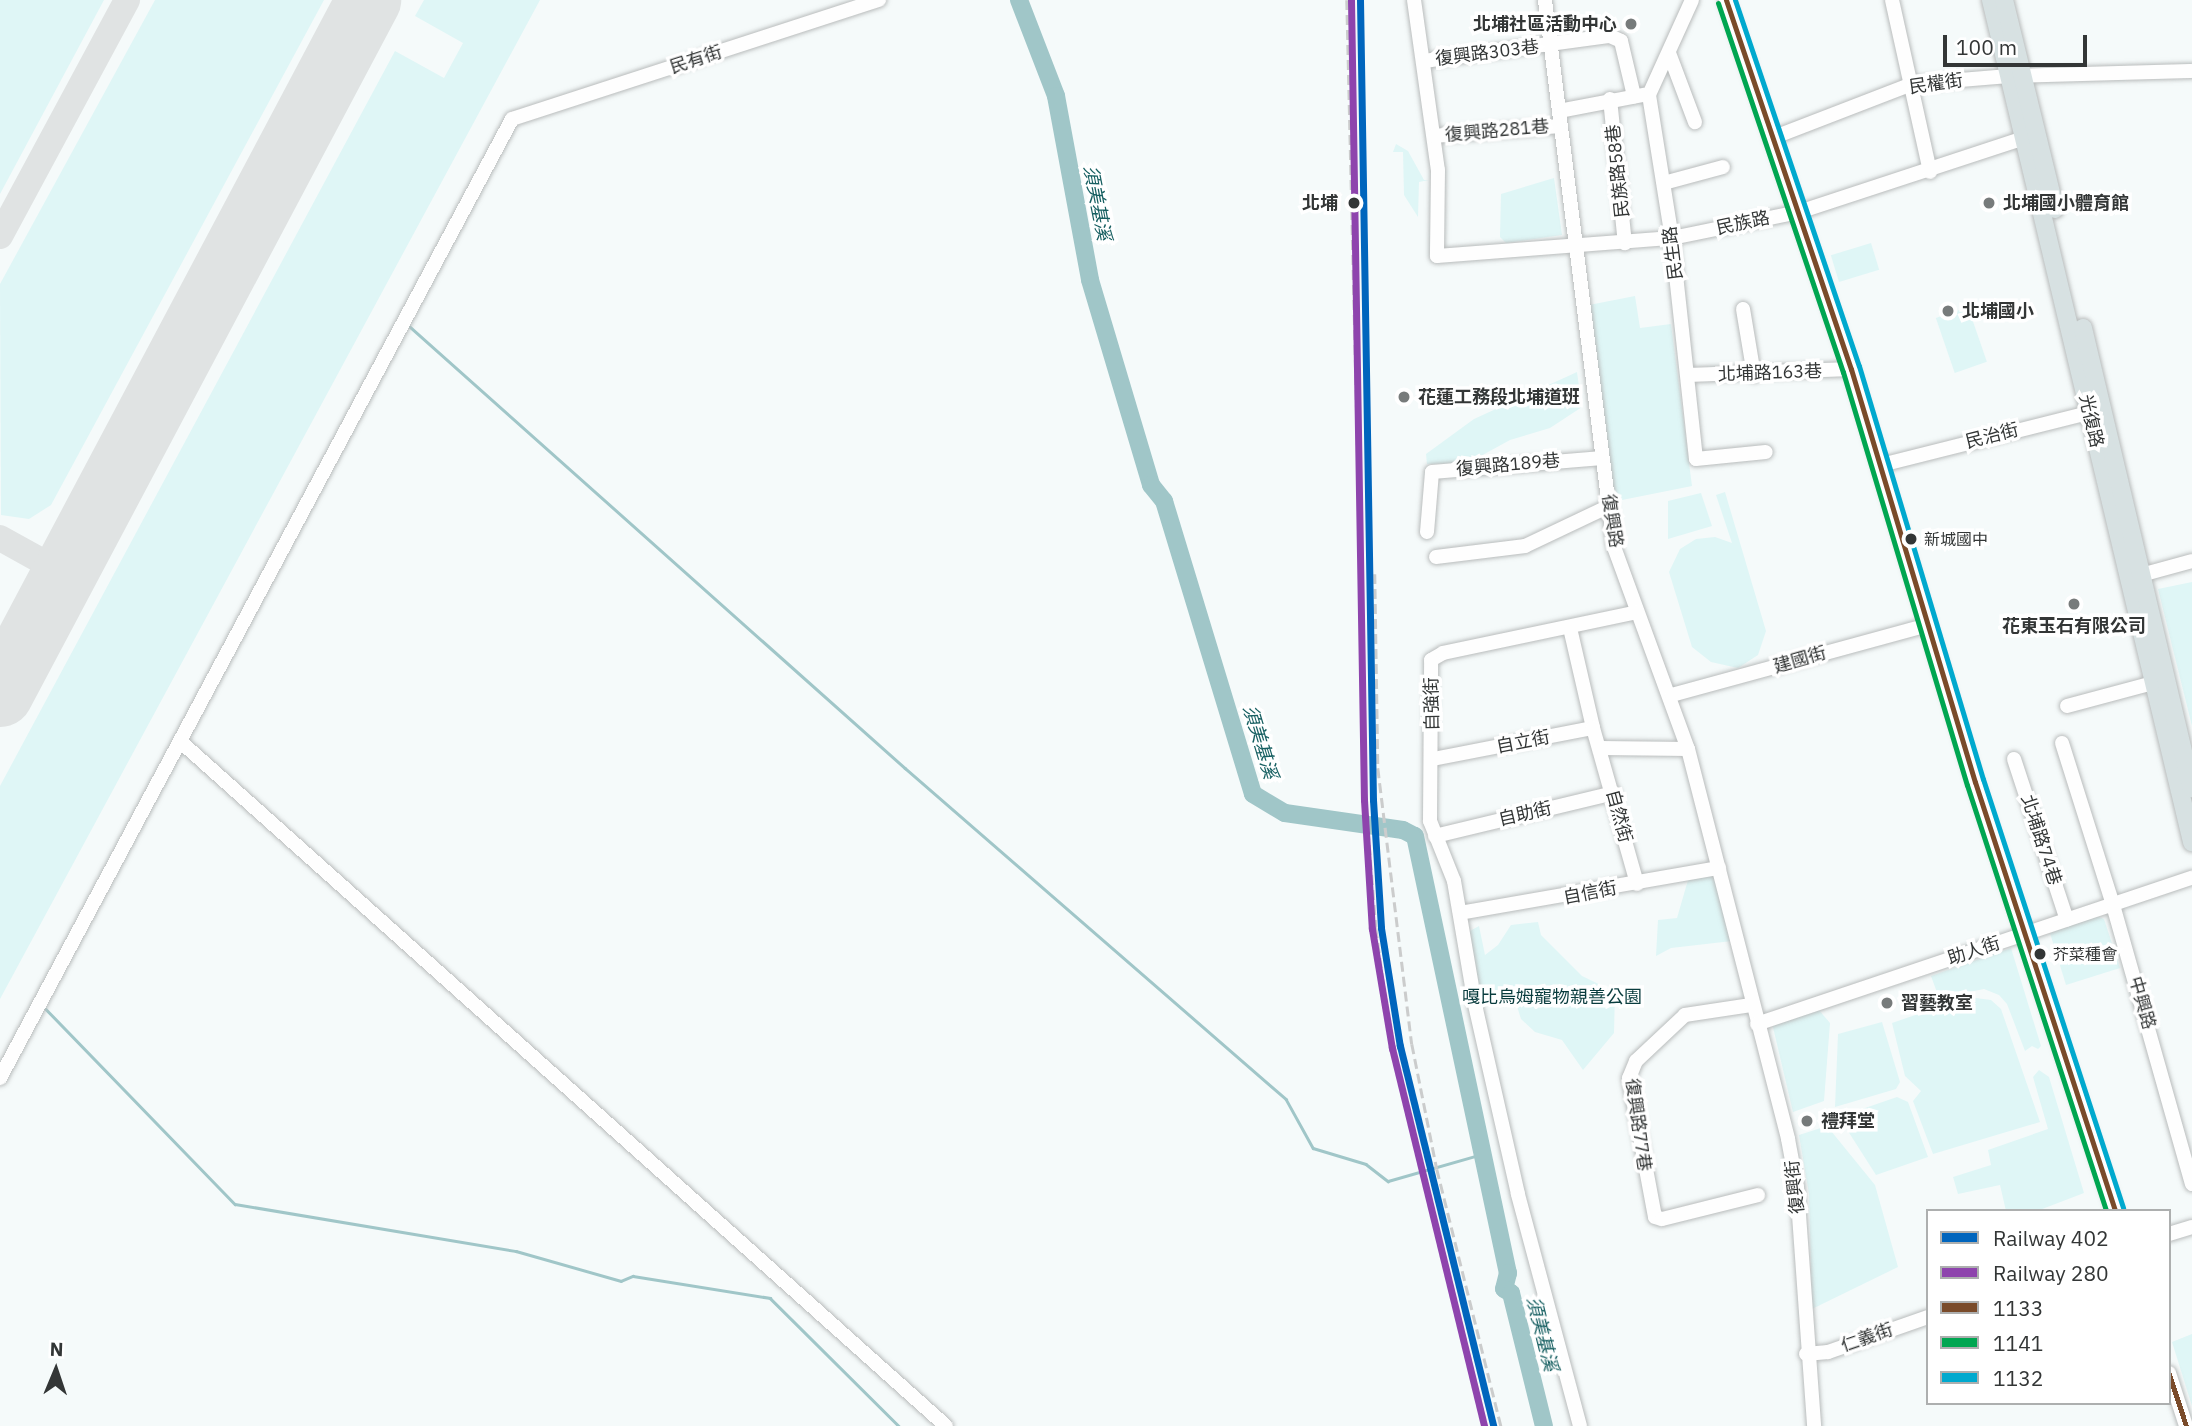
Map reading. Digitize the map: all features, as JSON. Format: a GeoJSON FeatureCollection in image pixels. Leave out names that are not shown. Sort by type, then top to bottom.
{"type":"FeatureCollection","features":[{"type":"Feature","properties":{"kind":"main road","name":"光復路"},"geometry":{"type":"LineString","coordinates":[[1991,0],[2017,76]]}},
{"type":"Feature","properties":{"kind":"main road","name":"光復路"},"geometry":{"type":"LineString","coordinates":[[2004,0],[2017,76],[2096,410],[2136,577],[2192,788]]}},
{"type":"Feature","properties":{"kind":"main road","name":"光復路"},"geometry":{"type":"LineString","coordinates":[[2136,577],[2152,683],[2192,842]]}},
{"type":"Feature","properties":{"kind":"street","name":"民有街"},"geometry":{"type":"LineString","coordinates":[[181,742],[405,313],[512,119],[879,0]]}},
{"type":"Feature","properties":{"kind":"street"},"geometry":{"type":"LineString","coordinates":[[1414,0],[1434,136]]}},
{"type":"Feature","properties":{"kind":"street","name":"復興路"},"geometry":{"type":"LineString","coordinates":[[1545,0],[1607,507],[1626,587],[1672,695],[1688,749],[1757,1024]]}},
{"type":"Feature","properties":{"kind":"street"},"geometry":{"type":"LineString","coordinates":[[1649,95],[1692,0]]}},
{"type":"Feature","properties":{"kind":"street"},"geometry":{"type":"LineString","coordinates":[[1726,0],[1851,369],[1928,625],[2114,1209]]}},
{"type":"Feature","properties":{"kind":"street"},"geometry":{"type":"LineString","coordinates":[[1892,0],[1930,172]]}},
{"type":"Feature","properties":{"kind":"street","name":"復興路303巷"},"geometry":{"type":"LineString","coordinates":[[1424,61],[1610,36],[1621,41],[1634,96]]}},
{"type":"Feature","properties":{"kind":"street"},"geometry":{"type":"LineString","coordinates":[[1670,53],[1695,122]]}},
{"type":"Feature","properties":{"kind":"street","name":"民權街"},"geometry":{"type":"LineString","coordinates":[[1772,138],[1912,84],[2017,76],[2192,71]]}},
{"type":"Feature","properties":{"kind":"street","name":"復興路281巷"},"geometry":{"type":"LineString","coordinates":[[1434,136],[1560,118],[1611,100],[1649,95]]}},
{"type":"Feature","properties":{"kind":"street","name":"民生路"},"geometry":{"type":"LineString","coordinates":[[1649,95],[1672,238],[1696,459],[1766,452]]}},
{"type":"Feature","properties":{"kind":"street","name":"民族路58巷"},"geometry":{"type":"LineString","coordinates":[[1611,100],[1625,243]]}},
{"type":"Feature","properties":{"kind":"street","name":"民族路"},"geometry":{"type":"LineString","coordinates":[[1434,136],[1437,256],[1672,238],[1799,212],[1930,172],[2031,135]]}},
{"type":"Feature","properties":{"kind":"street"},"geometry":{"type":"LineString","coordinates":[[1664,183],[1723,167]]}},
{"type":"Feature","properties":{"kind":"street"},"geometry":{"type":"LineString","coordinates":[[1743,309],[1754,375]]}},
{"type":"Feature","properties":{"kind":"street","name":"北埔路163巷"},"geometry":{"type":"LineString","coordinates":[[1688,375],[1754,375],[1851,369]]}},
{"type":"Feature","properties":{"kind":"street","name":"民治街"},"geometry":{"type":"LineString","coordinates":[[1881,465],[2096,410]]}},
{"type":"Feature","properties":{"kind":"street","name":"復興路189巷"},"geometry":{"type":"LineString","coordinates":[[1427,532],[1432,471],[1602,458]]}},
{"type":"Feature","properties":{"kind":"street"},"geometry":{"type":"LineString","coordinates":[[1436,556],[1525,546],[1607,507]]}},
{"type":"Feature","properties":{"kind":"street"},"geometry":{"type":"LineString","coordinates":[[2136,577],[2192,561]]}},
{"type":"Feature","properties":{"kind":"street","name":"自強街"},"geometry":{"type":"LineString","coordinates":[[1580,1426],[1518,1194],[1454,881],[1430,821],[1433,759],[1431,660],[1443,653],[1637,612]]}},
{"type":"Feature","properties":{"kind":"street","name":"建國街"},"geometry":{"type":"LineString","coordinates":[[1672,695],[1928,625]]}},
{"type":"Feature","properties":{"kind":"street"},"geometry":{"type":"LineString","coordinates":[[1570,628],[1600,748],[1688,749]]}},
{"type":"Feature","properties":{"kind":"street"},"geometry":{"type":"LineString","coordinates":[[2067,706],[2152,683]]}},
{"type":"Feature","properties":{"kind":"street","name":"自立街"},"geometry":{"type":"LineString","coordinates":[[1433,759],[1593,728]]}},
{"type":"Feature","properties":{"kind":"street"},"geometry":{"type":"LineString","coordinates":[[0,1078],[181,742],[946,1426]]}},
{"type":"Feature","properties":{"kind":"street","name":"中興路"},"geometry":{"type":"LineString","coordinates":[[2062,743],[2113,905],[2192,1185]]}},
{"type":"Feature","properties":{"kind":"street","name":"自然街"},"geometry":{"type":"LineString","coordinates":[[1600,748],[1637,884]]}},
{"type":"Feature","properties":{"kind":"street","name":"北埔路74巷"},"geometry":{"type":"LineString","coordinates":[[2014,759],[2067,920]]}},
{"type":"Feature","properties":{"kind":"street","name":"自助街"},"geometry":{"type":"LineString","coordinates":[[1435,836],[1614,793]]}},
{"type":"Feature","properties":{"kind":"street","name":"自信街"},"geometry":{"type":"LineString","coordinates":[[1460,914],[1718,868]]}},
{"type":"Feature","properties":{"kind":"street","name":"助人街"},"geometry":{"type":"LineString","coordinates":[[1757,1024],[2192,878]]}},
{"type":"Feature","properties":{"kind":"street","name":"復興路77巷"},"geometry":{"type":"LineString","coordinates":[[1751,1005],[1685,1015],[1636,1061],[1629,1078],[1655,1217],[1662,1219],[1758,1195]]}},
{"type":"Feature","properties":{"kind":"street","name":"復興街"},"geometry":{"type":"LineString","coordinates":[[1757,1024],[1793,1161],[1806,1354],[1814,1426]]}},
{"type":"Feature","properties":{"kind":"street"},"geometry":{"type":"LineString","coordinates":[[2171,1233],[2192,1227]]}},
{"type":"Feature","properties":{"kind":"street","name":"仁義街"},"geometry":{"type":"LineString","coordinates":[[1806,1354],[1828,1352],[1926,1318]]}},
{"type":"Feature","properties":{"kind":"street"},"geometry":{"type":"LineString","coordinates":[[2171,1379],[2187,1424]]}},
{"type":"Feature","properties":{"kind":"green space"},"geometry":{"type":"Polygon","coordinates":[[[0,0],[104,0],[0,194],[0,0]]]}},
{"type":"Feature","properties":{"kind":"green space"},"geometry":{"type":"Polygon","coordinates":[[[155,0],[324,0],[51,505],[29,519],[1,515],[0,284],[155,0]]]}},
{"type":"Feature","properties":{"kind":"green space"},"geometry":{"type":"Polygon","coordinates":[[[424,0],[540,0],[0,999],[0,786],[395,51],[444,78],[463,43],[415,16],[424,0]]]}},
{"type":"Feature","properties":{"kind":"green space"},"geometry":{"type":"Polygon","coordinates":[[[1396,144],[1408,151],[1424,180],[1429,180],[1419,182],[1418,217],[1404,195],[1403,152],[1393,152],[1396,144]]]}},
{"type":"Feature","properties":{"kind":"green space"},"geometry":{"type":"Polygon","coordinates":[[[1554,178],[1562,235],[1506,243],[1500,237],[1501,194],[1554,178]]]}},
{"type":"Feature","properties":{"kind":"green space"},"geometry":{"type":"Polygon","coordinates":[[[1871,243],[1879,270],[1839,282],[1831,255],[1871,243]]]}},
{"type":"Feature","properties":{"kind":"green space"},"geometry":{"type":"Polygon","coordinates":[[[1635,296],[1640,328],[1671,324],[1692,486],[1612,502],[1589,305],[1635,296]]]}},
{"type":"Feature","properties":{"kind":"green space"},"geometry":{"type":"Polygon","coordinates":[[[1968,307],[1987,362],[1955,373],[1936,318],[1968,307]]]}},
{"type":"Feature","properties":{"kind":"green space"},"geometry":{"type":"Polygon","coordinates":[[[1577,372],[1582,407],[1550,428],[1510,440],[1468,463],[1427,464],[1426,454],[1474,419],[1577,372]]]}},
{"type":"Feature","properties":{"kind":"green space"},"geometry":{"type":"Polygon","coordinates":[[[1725,492],[1766,631],[1758,655],[1738,668],[1711,662],[1692,647],[1669,572],[1680,549],[1696,539],[1715,537],[1732,543],[1716,495],[1725,492]]]}},
{"type":"Feature","properties":{"kind":"green space"},"geometry":{"type":"Polygon","coordinates":[[[1701,493],[1712,526],[1668,539],[1668,501],[1701,493]]]}},
{"type":"Feature","properties":{"kind":"green space"},"geometry":{"type":"Polygon","coordinates":[[[2192,582],[2192,726],[2158,589],[2192,582]]]}},
{"type":"Feature","properties":{"kind":"green space"},"geometry":{"type":"Polygon","coordinates":[[[1713,875],[1732,941],[1671,948],[1656,956],[1658,920],[1677,918],[1688,880],[1713,875]]]}},
{"type":"Feature","properties":{"kind":"green space"},"geometry":{"type":"Polygon","coordinates":[[[2096,916],[2104,919],[2120,968],[2066,985],[2050,933],[2096,916]]]}},
{"type":"Feature","properties":{"kind":"green space","name":"嘎比烏姆寵物親善公園"},"geometry":{"type":"Polygon","coordinates":[[[1538,922],[1541,935],[1582,976],[1615,992],[1614,1033],[1583,1070],[1562,1040],[1535,1032],[1521,1019],[1515,1000],[1496,997],[1481,1001],[1468,932],[1479,926],[1485,955],[1498,945],[1511,925],[1538,922]]]}},
{"type":"Feature","properties":{"kind":"green space"},"geometry":{"type":"Polygon","coordinates":[[[2011,948],[2041,1046],[2038,1049],[2032,1046],[2025,1051],[2007,1004],[1999,995],[1984,989],[1939,998],[1931,976],[2011,948]]]}},
{"type":"Feature","properties":{"kind":"green space"},"geometry":{"type":"Polygon","coordinates":[[[1968,997],[1991,1000],[2001,1009],[2040,1122],[1933,1154],[1913,1101],[1921,1091],[1905,1076],[1892,1023],[1968,997]]]}},
{"type":"Feature","properties":{"kind":"green space"},"geometry":{"type":"Polygon","coordinates":[[[1818,1009],[1830,1023],[1824,1101],[1793,1112],[1772,1023],[1818,1009]]]}},
{"type":"Feature","properties":{"kind":"green space"},"geometry":{"type":"Polygon","coordinates":[[[1882,1022],[1900,1082],[1896,1089],[1835,1107],[1838,1034],[1882,1022]]]}},
{"type":"Feature","properties":{"kind":"green space"},"geometry":{"type":"Polygon","coordinates":[[[2039,1070],[2049,1077],[2084,1193],[2042,1209],[2006,1209],[2000,1185],[1958,1194],[1953,1177],[1991,1165],[1988,1150],[2048,1129],[2033,1077],[2039,1070]]]}},
{"type":"Feature","properties":{"kind":"green space"},"geometry":{"type":"Polygon","coordinates":[[[1897,1097],[1908,1102],[1928,1157],[1876,1175],[1839,1117],[1897,1097]]]}},
{"type":"Feature","properties":{"kind":"green space"},"geometry":{"type":"Polygon","coordinates":[[[1827,1126],[1875,1185],[1898,1267],[1812,1309],[1809,1194],[1799,1135],[1827,1126]]]}},
{"type":"Feature","properties":{"kind":"green space"},"geometry":{"type":"Polygon","coordinates":[[[2192,1334],[2192,1406],[2172,1342],[2192,1334]]]}},
{"type":"Feature","properties":{"kind":"waterway","name":"須美基溪"},"geometry":{"type":"LineString","coordinates":[[1019,0],[1056,96],[1090,280],[1151,485],[1164,501],[1253,794],[1285,813],[1403,830],[1415,836],[1508,1273],[1504,1289],[1511,1293],[1544,1426]]}},
{"type":"Feature","properties":{"kind":"waterway"},"geometry":{"type":"LineString","coordinates":[[408,325],[905,768],[1286,1099],[1313,1148],[1366,1164],[1388,1181],[1482,1154]]}},
{"type":"Feature","properties":{"kind":"waterway"},"geometry":{"type":"LineString","coordinates":[[43,1006],[235,1204],[516,1251],[621,1281],[633,1276],[770,1298],[899,1426]]}},
{"type":"Feature","properties":{"kind":"taxiway"},"geometry":{"type":"LineString","coordinates":[[0,236],[127,0]]}},
{"type":"Feature","properties":{"kind":"taxiway"},"geometry":{"type":"LineString","coordinates":[[0,538],[65,574]]}},
{"type":"Feature","properties":{"kind":"runway"},"geometry":{"type":"LineString","coordinates":[[0,694],[368,0]]}},
{"type":"Feature","properties":{"kind":"railway"},"geometry":{"type":"LineString","coordinates":[[1347,0],[1366,800],[1376,928],[1392,1046],[1486,1426]]}},
{"type":"Feature","properties":{"kind":"railway"},"geometry":{"type":"LineString","coordinates":[[1375,574],[1378,768],[1412,1044],[1437,1169],[1501,1426]]}},
{"type":"Feature","properties":{"kind":"rail line","name":"280"},"geometry":{"type":"LineString","coordinates":[[1351,0],[1364,800],[1372,929],[1392,1048],[1484,1426]]}},
{"type":"Feature","properties":{"kind":"rail line","name":"402"},"geometry":{"type":"LineString","coordinates":[[1360,0],[1373,800],[1381,928],[1400,1046],[1493,1426]]}},
{"type":"Feature","properties":{"kind":"transit line","name":"1133"},"geometry":{"type":"LineString","coordinates":[[1726,0],[1851,369],[1975,782],[2114,1209]]}},
{"type":"Feature","properties":{"kind":"transit line","name":"1132"},"geometry":{"type":"LineString","coordinates":[[1735,0],[1859,366],[1983,779],[2123,1208]]}},
{"type":"Feature","properties":{"kind":"transit line","name":"1141"},"geometry":{"type":"LineString","coordinates":[[1718,3],[1843,372],[1967,785],[2105,1209]]}},
{"type":"Feature","properties":{"kind":"transit line","name":"1133"},"geometry":{"type":"LineString","coordinates":[[2171,1380],[2186,1426]]}},
{"type":"Feature","properties":{"kind":"place","name":"北埔社區活動中心"},"geometry":{"type":"Point","coordinates":[1631,24]}},
{"type":"Feature","properties":{"kind":"place","name":"北埔"},"geometry":{"type":"Point","coordinates":[1354,203]}},
{"type":"Feature","properties":{"kind":"place","name":"北埔國小體育館"},"geometry":{"type":"Point","coordinates":[1989,203]}},
{"type":"Feature","properties":{"kind":"place","name":"北埔國小"},"geometry":{"type":"Point","coordinates":[1948,311]}},
{"type":"Feature","properties":{"kind":"place","name":"花蓮工務段北埔道班"},"geometry":{"type":"Point","coordinates":[1404,397]}},
{"type":"Feature","properties":{"kind":"place","name":"新城國中"},"geometry":{"type":"Point","coordinates":[1911,539]}},
{"type":"Feature","properties":{"kind":"place","name":"花東玉石有限公司"},"geometry":{"type":"Point","coordinates":[2074,604]}},
{"type":"Feature","properties":{"kind":"place","name":"芥菜種會"},"geometry":{"type":"Point","coordinates":[2040,954]}},
{"type":"Feature","properties":{"kind":"place","name":"習藝教室"},"geometry":{"type":"Point","coordinates":[1887,1003]}},
{"type":"Feature","properties":{"kind":"place","name":"禮拜堂"},"geometry":{"type":"Point","coordinates":[1807,1121]}}]}
